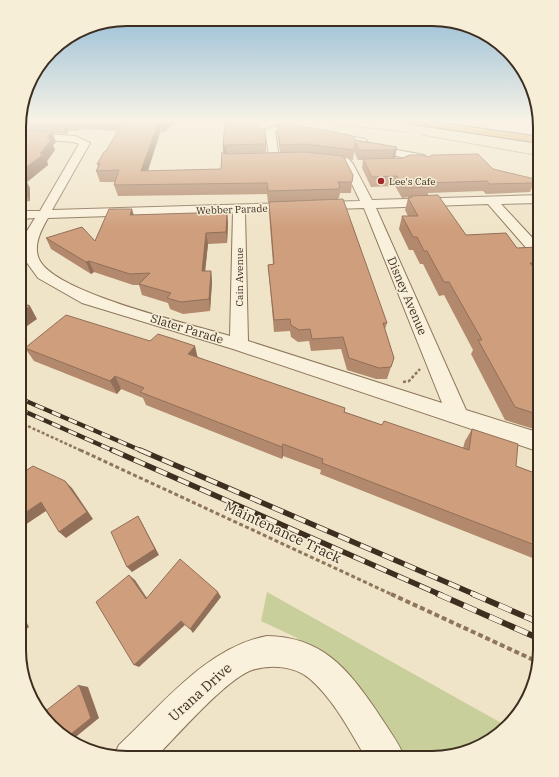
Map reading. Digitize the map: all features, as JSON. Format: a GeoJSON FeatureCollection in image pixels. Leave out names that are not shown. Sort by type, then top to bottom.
{"type":"FeatureCollection","features":[{"type":"Feature","properties":{"kind":"street","name":"Slater Parade"},"geometry":{"type":"LineString","coordinates":[[77,156],[34,231],[30,246],[32,260],[43,275],[88,299],[239,345],[533,441]]}},
{"type":"Feature","properties":{"kind":"street"},"geometry":{"type":"LineString","coordinates":[[308,159],[350,166],[354,156]]}},
{"type":"Feature","properties":{"kind":"street"},"geometry":{"type":"LineString","coordinates":[[395,163],[428,162],[417,156]]}},
{"type":"Feature","properties":{"kind":"street","name":"Disney Avenue"},"geometry":{"type":"LineString","coordinates":[[350,166],[368,204],[458,416]]}},
{"type":"Feature","properties":{"kind":"street","name":"Webber Parade"},"geometry":{"type":"LineString","coordinates":[[26,215],[533,199]]}},
{"type":"Feature","properties":{"kind":"street"},"geometry":{"type":"LineString","coordinates":[[492,201],[533,247]]}},
{"type":"Feature","properties":{"kind":"street","name":"Cain Avenue"},"geometry":{"type":"LineString","coordinates":[[239,209],[239,345]]}},
{"type":"Feature","properties":{"kind":"street","name":"Urana Drive"},"geometry":{"type":"LineString","coordinates":[[137,751],[226,667],[250,654],[272,650],[297,655],[311,661],[325,672],[340,689],[382,751]]}},
{"type":"Feature","properties":{"kind":"path"},"geometry":{"type":"LineString","coordinates":[[396,384],[409,381],[420,369],[422,364]]}},
{"type":"Feature","properties":{"kind":"path","name":"Maintenance Track"},"geometry":{"type":"LineString","coordinates":[[26,425],[532,659]]}},
{"type":"Feature","properties":{"kind":"green space"},"geometry":{"type":"Polygon","coordinates":[[[267,592],[501,723],[488,734],[476,741],[458,748],[432,751],[399,751],[333,664],[295,637],[261,621],[267,592]]]}},
{"type":"Feature","properties":{"kind":"building"},"geometry":{"type":"Polygon","coordinates":[[[26,156],[41,156],[26,168],[26,156]]]}},
{"type":"Feature","properties":{"kind":"building"},"geometry":{"type":"Polygon","coordinates":[[[102,156],[146,156],[141,171],[221,169],[222,156],[343,156],[353,175],[352,182],[338,182],[340,187],[339,189],[268,191],[267,183],[114,185],[119,170],[96,171],[100,164],[97,164],[102,156]]]}},
{"type":"Feature","properties":{"kind":"building"},"geometry":{"type":"Polygon","coordinates":[[[406,156],[480,156],[493,169],[533,179],[533,183],[489,184],[487,181],[427,183],[430,187],[404,188],[397,176],[372,177],[363,159],[403,158],[406,156]]]}},
{"type":"Feature","properties":{"kind":"building"},"geometry":{"type":"Polygon","coordinates":[[[438,195],[466,235],[506,233],[517,248],[533,247],[533,263],[530,263],[533,267],[533,413],[515,407],[478,340],[482,340],[449,282],[444,282],[427,251],[424,251],[417,237],[413,237],[402,216],[418,216],[408,198],[412,197],[411,196],[438,195]]]}},
{"type":"Feature","properties":{"kind":"building"},"geometry":{"type":"Polygon","coordinates":[[[343,199],[387,323],[383,323],[394,358],[391,367],[379,368],[349,358],[343,337],[312,339],[310,329],[299,330],[291,325],[290,319],[274,320],[268,265],[274,264],[269,202],[343,199]]]}},
{"type":"Feature","properties":{"kind":"building"},"geometry":{"type":"Polygon","coordinates":[[[109,209],[132,209],[130,215],[227,212],[226,232],[206,233],[202,271],[211,271],[209,299],[181,302],[167,298],[171,293],[139,284],[150,273],[130,274],[89,261],[86,262],[46,238],[82,227],[95,241],[109,209]]]}},
{"type":"Feature","properties":{"kind":"building"},"geometry":{"type":"Polygon","coordinates":[[[66,315],[150,341],[158,334],[195,346],[188,354],[345,408],[344,412],[382,425],[384,421],[469,450],[472,429],[518,444],[516,466],[533,472],[533,544],[322,463],[323,459],[283,444],[282,447],[140,392],[144,388],[115,376],[110,381],[26,347],[66,315]]]}},
{"type":"Feature","properties":{"kind":"building"},"geometry":{"type":"Polygon","coordinates":[[[33,466],[65,481],[87,512],[59,532],[41,502],[26,512],[26,470],[33,466]]]}},
{"type":"Feature","properties":{"kind":"building"},"geometry":{"type":"Polygon","coordinates":[[[138,516],[155,549],[127,567],[111,532],[138,516]]]}},
{"type":"Feature","properties":{"kind":"building"},"geometry":{"type":"Polygon","coordinates":[[[180,559],[218,592],[190,629],[181,621],[134,665],[96,602],[129,575],[146,599],[180,559]]]}},
{"type":"Feature","properties":{"kind":"building"},"geometry":{"type":"Polygon","coordinates":[[[79,685],[91,718],[72,734],[61,726],[46,710],[79,685]]]}},
{"type":"Feature","properties":{"kind":"railway"},"geometry":{"type":"LineString","coordinates":[[26,401],[142,451]]}},
{"type":"Feature","properties":{"kind":"railway"},"geometry":{"type":"LineString","coordinates":[[26,412],[114,451]]}},
{"type":"Feature","properties":{"kind":"railway"},"geometry":{"type":"LineString","coordinates":[[112,450],[441,595]]}},
{"type":"Feature","properties":{"kind":"railway"},"geometry":{"type":"LineString","coordinates":[[140,450],[476,595]]}},
{"type":"Feature","properties":{"kind":"railway"},"geometry":{"type":"LineString","coordinates":[[438,594],[533,636]]}},
{"type":"Feature","properties":{"kind":"railway"},"geometry":{"type":"LineString","coordinates":[[473,594],[533,620]]}},
{"type":"Feature","properties":{"kind":"place","name":"Lee's Cafe"},"geometry":{"type":"Point","coordinates":[381,181]}}]}
